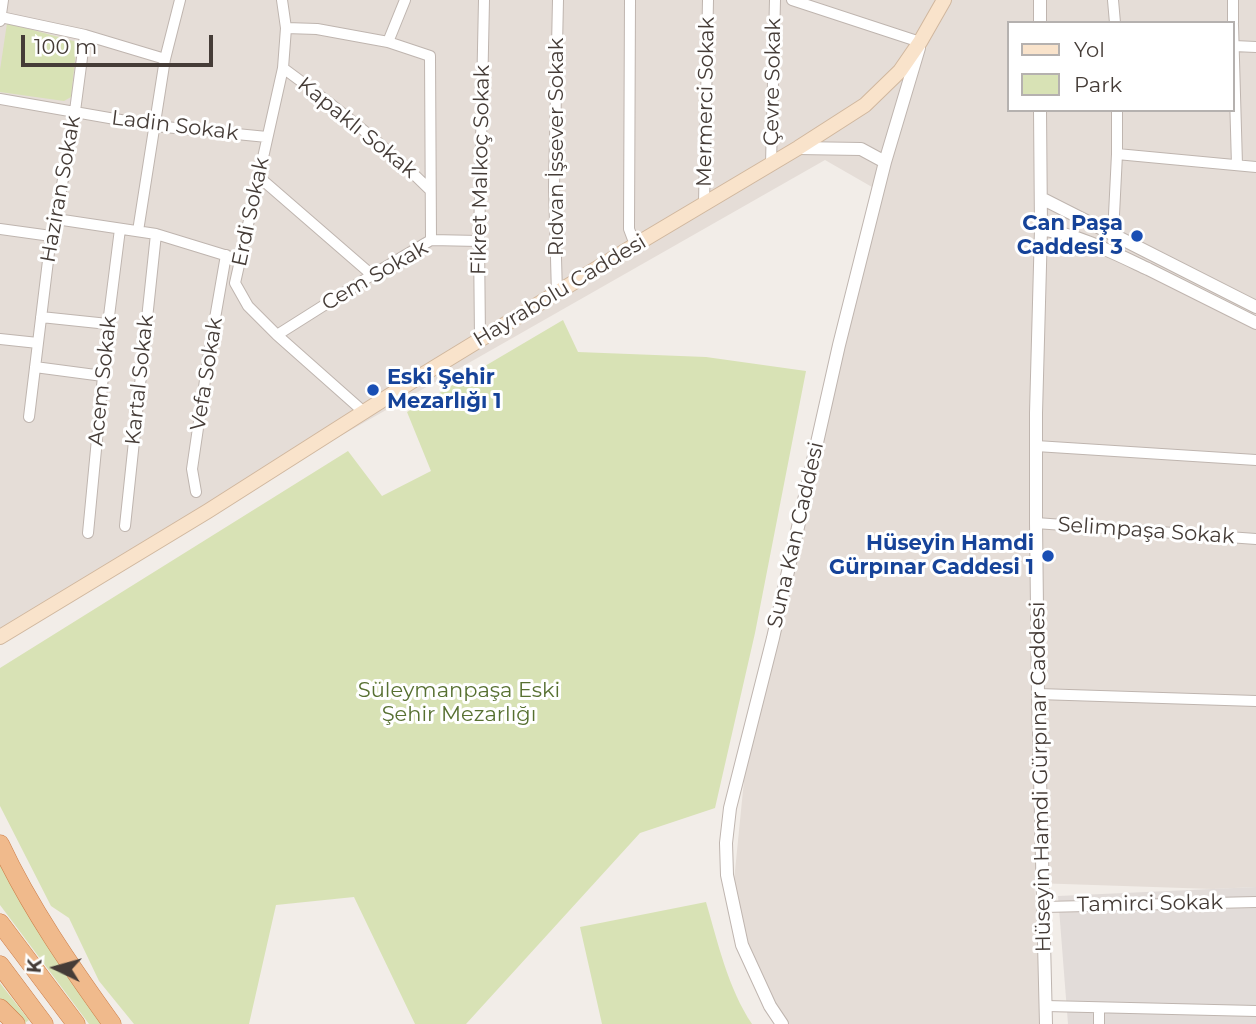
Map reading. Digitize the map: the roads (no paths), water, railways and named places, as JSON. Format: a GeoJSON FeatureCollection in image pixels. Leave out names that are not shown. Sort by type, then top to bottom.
{"type":"FeatureCollection","features":[{"type":"Feature","properties":{"kind":"highway"},"geometry":{"type":"LineString","coordinates":[[0,844],[40,917],[113,1024]]}},
{"type":"Feature","properties":{"kind":"highway"},"geometry":{"type":"LineString","coordinates":[[0,923],[76,1024]]}},
{"type":"Feature","properties":{"kind":"highway"},"geometry":{"type":"LineString","coordinates":[[0,965],[44,1024]]}},
{"type":"Feature","properties":{"kind":"highway"},"geometry":{"type":"LineString","coordinates":[[0,1008],[16,1024]]}},
{"type":"Feature","properties":{"kind":"main road","name":"Hayrabolu Caddesi"},"geometry":{"type":"LineString","coordinates":[[0,637],[208,511],[480,339],[798,148],[865,104],[900,71],[944,0]]}},
{"type":"Feature","properties":{"kind":"street"},"geometry":{"type":"LineString","coordinates":[[3,0],[0,19],[85,35],[165,59]]}},
{"type":"Feature","properties":{"kind":"street"},"geometry":{"type":"LineString","coordinates":[[138,231],[165,59],[180,0]]}},
{"type":"Feature","properties":{"kind":"street","name":"Erdi Sokak"},"geometry":{"type":"LineString","coordinates":[[282,0],[286,28],[283,68],[235,283],[248,306],[365,413]]}},
{"type":"Feature","properties":{"kind":"street"},"geometry":{"type":"LineString","coordinates":[[388,42],[405,0]]}},
{"type":"Feature","properties":{"kind":"street","name":"Fikret Malkoç Sokak"},"geometry":{"type":"LineString","coordinates":[[480,339],[479,241],[484,0]]}},
{"type":"Feature","properties":{"kind":"street","name":"Rıdvan İşsever Sokak"},"geometry":{"type":"LineString","coordinates":[[556,293],[554,186],[558,0]]}},
{"type":"Feature","properties":{"kind":"street"},"geometry":{"type":"LineString","coordinates":[[630,0],[629,229],[635,245]]}},
{"type":"Feature","properties":{"kind":"street","name":"Mermerci Sokak"},"geometry":{"type":"LineString","coordinates":[[704,204],[708,0]]}},
{"type":"Feature","properties":{"kind":"street","name":"Çevre Sokak"},"geometry":{"type":"LineString","coordinates":[[771,164],[775,0]]}},
{"type":"Feature","properties":{"kind":"street"},"geometry":{"type":"LineString","coordinates":[[792,0],[920,42]]}},
{"type":"Feature","properties":{"kind":"street"},"geometry":{"type":"LineString","coordinates":[[1040,0],[1040,21]]}},
{"type":"Feature","properties":{"kind":"street"},"geometry":{"type":"LineString","coordinates":[[1114,0],[1115,21]]}},
{"type":"Feature","properties":{"kind":"street"},"geometry":{"type":"LineString","coordinates":[[1233,0],[1233,21]]}},
{"type":"Feature","properties":{"kind":"street"},"geometry":{"type":"LineString","coordinates":[[286,28],[317,29],[388,42],[430,57],[431,240]]}},
{"type":"Feature","properties":{"kind":"street","name":"Haziran Sokak"},"geometry":{"type":"LineString","coordinates":[[29,417],[51,236],[75,111],[85,35]]}},
{"type":"Feature","properties":{"kind":"street","name":"Suna Kan Caddesi"},"geometry":{"type":"LineString","coordinates":[[782,1024],[770,1006],[742,945],[727,875],[726,843],[730,808],[773,638],[836,357],[885,162],[920,42]]}},
{"type":"Feature","properties":{"kind":"street"},"geometry":{"type":"LineString","coordinates":[[1235,46],[1256,47]]}},
{"type":"Feature","properties":{"kind":"street","name":"Kapaklı Sokak"},"geometry":{"type":"LineString","coordinates":[[283,68],[403,163],[430,190]]}},
{"type":"Feature","properties":{"kind":"street"},"geometry":{"type":"LineString","coordinates":[[1235,86],[1237,165]]}},
{"type":"Feature","properties":{"kind":"street","name":"Ladin Sokak"},"geometry":{"type":"LineString","coordinates":[[0,99],[155,126],[267,137]]}},
{"type":"Feature","properties":{"kind":"street","name":"Hüseyin Hamdi Gürpınar Caddesi"},"geometry":{"type":"LineString","coordinates":[[1040,112],[1041,229],[1036,523],[1046,1024]]}},
{"type":"Feature","properties":{"kind":"street"},"geometry":{"type":"LineString","coordinates":[[1113,235],[1117,112]]}},
{"type":"Feature","properties":{"kind":"street"},"geometry":{"type":"LineString","coordinates":[[798,148],[861,149],[885,162]]}},
{"type":"Feature","properties":{"kind":"street"},"geometry":{"type":"LineString","coordinates":[[1117,154],[1256,167]]}},
{"type":"Feature","properties":{"kind":"street"},"geometry":{"type":"LineString","coordinates":[[259,177],[372,275]]}},
{"type":"Feature","properties":{"kind":"street"},"geometry":{"type":"LineString","coordinates":[[1041,198],[1256,307]]}},
{"type":"Feature","properties":{"kind":"street"},"geometry":{"type":"LineString","coordinates":[[56,219],[156,234],[240,259]]}},
{"type":"Feature","properties":{"kind":"street"},"geometry":{"type":"LineString","coordinates":[[0,229],[51,236]]}},
{"type":"Feature","properties":{"kind":"street","name":"Acem Sokak"},"geometry":{"type":"LineString","coordinates":[[88,533],[120,229]]}},
{"type":"Feature","properties":{"kind":"street"},"geometry":{"type":"LineString","coordinates":[[1041,229],[1073,237],[1131,261],[1256,323]]}},
{"type":"Feature","properties":{"kind":"street","name":"Kartal Sokak"},"geometry":{"type":"LineString","coordinates":[[125,526],[156,234]]}},
{"type":"Feature","properties":{"kind":"street","name":"Cem Sokak"},"geometry":{"type":"LineString","coordinates":[[277,335],[431,240],[479,241]]}},
{"type":"Feature","properties":{"kind":"street","name":"Vefa Sokak"},"geometry":{"type":"LineString","coordinates":[[197,492],[192,470],[226,255]]}},
{"type":"Feature","properties":{"kind":"street"},"geometry":{"type":"LineString","coordinates":[[41,317],[108,324]]}},
{"type":"Feature","properties":{"kind":"street"},"geometry":{"type":"LineString","coordinates":[[0,339],[38,343]]}},
{"type":"Feature","properties":{"kind":"street"},"geometry":{"type":"LineString","coordinates":[[35,367],[103,376]]}},
{"type":"Feature","properties":{"kind":"street"},"geometry":{"type":"LineString","coordinates":[[1036,446],[1256,460]]}},
{"type":"Feature","properties":{"kind":"street","name":"Selimpaşa Sokak"},"geometry":{"type":"LineString","coordinates":[[1036,523],[1256,540]]}},
{"type":"Feature","properties":{"kind":"street"},"geometry":{"type":"LineString","coordinates":[[1038,694],[1256,701]]}},
{"type":"Feature","properties":{"kind":"street","name":"Tamirci Sokak"},"geometry":{"type":"LineString","coordinates":[[1044,907],[1256,902]]}},
{"type":"Feature","properties":{"kind":"street"},"geometry":{"type":"LineString","coordinates":[[1046,1006],[1256,1011]]}},
{"type":"Feature","properties":{"kind":"street"},"geometry":{"type":"LineString","coordinates":[[1099,1007],[1099,1024]]}},
{"type":"Feature","properties":{"kind":"place","name":"Can Paşa Caddesi 3"},"geometry":{"type":"Point","coordinates":[1137,236]}},
{"type":"Feature","properties":{"kind":"place","name":"Eski Şehir Mezarlığı 1"},"geometry":{"type":"Point","coordinates":[373,390]}},
{"type":"Feature","properties":{"kind":"place","name":"Hüseyin Hamdi Gürpınar Caddesi 1"},"geometry":{"type":"Point","coordinates":[1048,556]}},
{"type":"Feature","properties":{"kind":"park label","name":"Süleymanpaşa Eski Şehir Mezarlığı"},"geometry":{"type":"Point","coordinates":[459,703]}}]}
